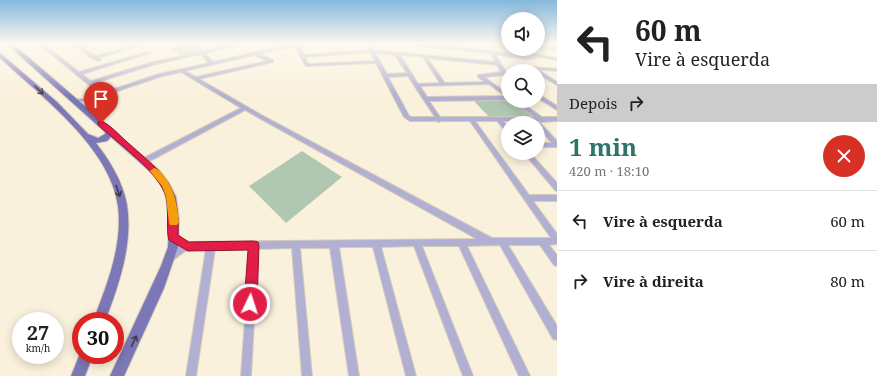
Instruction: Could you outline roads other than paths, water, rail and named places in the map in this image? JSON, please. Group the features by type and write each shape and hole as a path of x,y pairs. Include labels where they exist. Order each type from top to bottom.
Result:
{"main road":[{"path":"7,62 50,79"},
{"path":"23,62 27,69 26,72 35,70 50,79 144,161 156,172 166,185 171,197 174,220 170,258 158,288 117,376"},
{"path":"27,69 102,156 112,173 122,203 123,240 113,285 102,312"},
{"path":"78,127 92,139 97,141 104,140 109,136 109,130"},
{"path":"102,156 103,146 108,142 114,141 124,144"},
{"path":"78,376 83,364"}],"street":[{"path":"64,62 104,94"},
{"path":"102,62 107,65"},
{"path":"78,74 119,62"},
{"path":"90,83 161,62"},
{"path":"79,104 89,99 161,75 218,62"},
{"path":"195,79 269,62"},
{"path":"305,62 307,65 378,62 407,117 410,119 499,120"},
{"path":"402,62 439,120"},
{"path":"428,62 443,84"},
{"path":"476,62 499,64 501,66"},
{"path":"528,63 557,70"},
{"path":"528,63 557,85"},
{"path":"181,70 245,108 490,242"},
{"path":"385,76 410,74"},
{"path":"501,74 480,76 501,92"},
{"path":"417,85 490,83"},
{"path":"426,99 501,97"},
{"path":"545,100 557,108"},
{"path":"144,161 245,108"},
{"path":"523,108 532,116"},
{"path":"545,121 557,119"},
{"path":"472,120 557,240"},
{"path":"545,130 557,145"},
{"path":"545,145 557,145"},
{"path":"534,160 557,188"},
{"path":"527,198 557,198"},
{"path":"173,237 188,246"},
{"path":"170,258 179,250 188,246 557,240"},
{"path":"542,241 557,262"},
{"path":"461,242 525,376"},
{"path":"502,242 557,335"},
{"path":"417,243 468,376"},
{"path":"334,244 354,376"},
{"path":"376,244 411,376"},
{"path":"296,245 307,376"},
{"path":"191,376 211,246"},
{"path":"246,376 254,246"}]}
